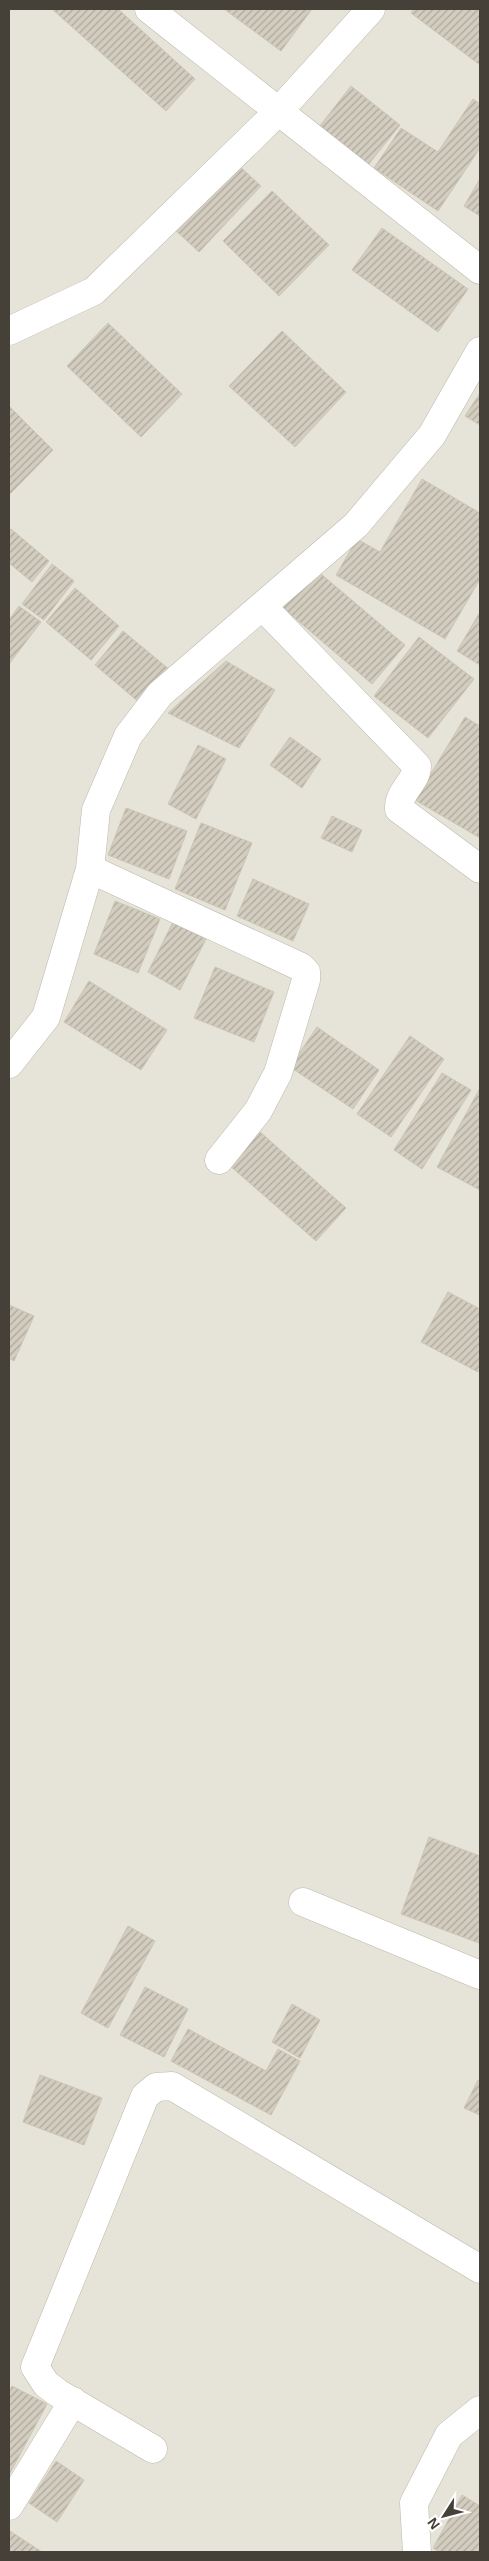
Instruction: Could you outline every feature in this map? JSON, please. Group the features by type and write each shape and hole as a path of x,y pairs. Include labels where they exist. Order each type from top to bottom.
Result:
{"street":[{"path":"149,9 480,270"},
{"path":"9,331 94,291 278,112 371,9"},
{"path":"9,1064 46,1017 90,869 96,810 128,736 160,694 356,525 432,435 480,351"},
{"path":"263,607 417,766 417,772 398,802 399,809 480,869"},
{"path":"90,869 301,967 306,972 306,980 278,1073 258,1111 219,1160"},
{"path":"302,1902 480,1975"},
{"path":"153,2449 46,2384 35,2367 145,2096 156,2087 172,2086 480,2269"},
{"path":"9,2506 73,2401"},
{"path":"417,2552 414,2503 449,2435 480,2410"}],"shaded area":[{"path":"9,9 480,9 480,2552 9,2552"}],"building":[{"path":"52,9 118,9 195,79 166,111"},
{"path":"224,9 312,9 281,51"},
{"path":"414,9 480,9 480,65 411,13"},
{"path":"351,86 400,125 368,165 319,127"},
{"path":"473,99 480,104 480,148 438,211 374,168 401,128 438,152"},
{"path":"235,162 261,186 199,252 173,228"},
{"path":"480,179 480,216 464,206"},
{"path":"272,191 329,245 279,296 223,241"},
{"path":"382,228 468,289 438,332 352,270"},
{"path":"108,323 182,394 141,437 67,366"},
{"path":"282,331 346,392 295,447 229,386"},
{"path":"480,393 480,425 465,416"},
{"path":"9,406 53,450 9,495"},
{"path":"422,479 480,513 480,579 445,639 336,575 357,539 380,552"},
{"path":"11,529 49,561 32,582 9,563 9,532"},
{"path":"52,564 74,581 44,620 22,604"},
{"path":"315,569 405,645 372,684 283,608"},
{"path":"75,588 119,626 91,660 46,622"},
{"path":"19,606 41,622 9,664 9,620"},
{"path":"480,612 480,665 457,651"},
{"path":"123,631 170,670 141,704 95,665"},
{"path":"419,637 474,679 428,738 374,696"},
{"path":"226,661 275,690 239,748 168,713"},
{"path":"465,717 480,726 480,838 415,800"},
{"path":"290,737 321,759 302,788 270,765"},
{"path":"198,745 226,759 196,819 168,804"},
{"path":"126,808 187,831 169,879 108,855"},
{"path":"332,816 362,830 352,852 321,838"},
{"path":"201,823 252,843 225,910 175,889"},
{"path":"253,879 309,904 293,941 237,916"},
{"path":"115,901 160,919 138,973 94,954"},
{"path":"173,922 206,939 180,990 148,972"},
{"path":"215,967 274,992 254,1042 194,1018"},
{"path":"89,981 167,1030 141,1070 64,1022"},
{"path":"317,1027 379,1070 353,1109 290,1067"},
{"path":"410,1036 444,1059 391,1137 357,1114"},
{"path":"442,1073 471,1090 422,1169 394,1150"},
{"path":"480,1088 480,1155 478,1160 480,1161 480,1190 437,1167"},
{"path":"259,1131 346,1208 316,1241 229,1165"},
{"path":"448,1292 480,1309 480,1368 478,1372 421,1342"},
{"path":"9,1305 34,1316 14,1361 9,1358"},
{"path":"429,1837 480,1856 479,1943 401,1914"},
{"path":"128,1926 155,1941 108,2028 81,2013"},
{"path":"145,1987 188,2009 164,2057 120,2035"},
{"path":"292,2004 320,2020 300,2058 272,2042"},
{"path":"188,2029 266,2071 278,2049 300,2061 271,2115 171,2061"},
{"path":"40,2075 102,2098 84,2145 23,2122"},
{"path":"478,2080 480,2082 480,2115 464,2108"},
{"path":"12,2386 47,2404 9,2475 9,2392"},
{"path":"56,2461 84,2480 57,2522 29,2503"},
{"path":"462,2495 480,2506 480,2552 440,2552 433,2548"},
{"path":"10,2531 42,2552 9,2552"}]}
